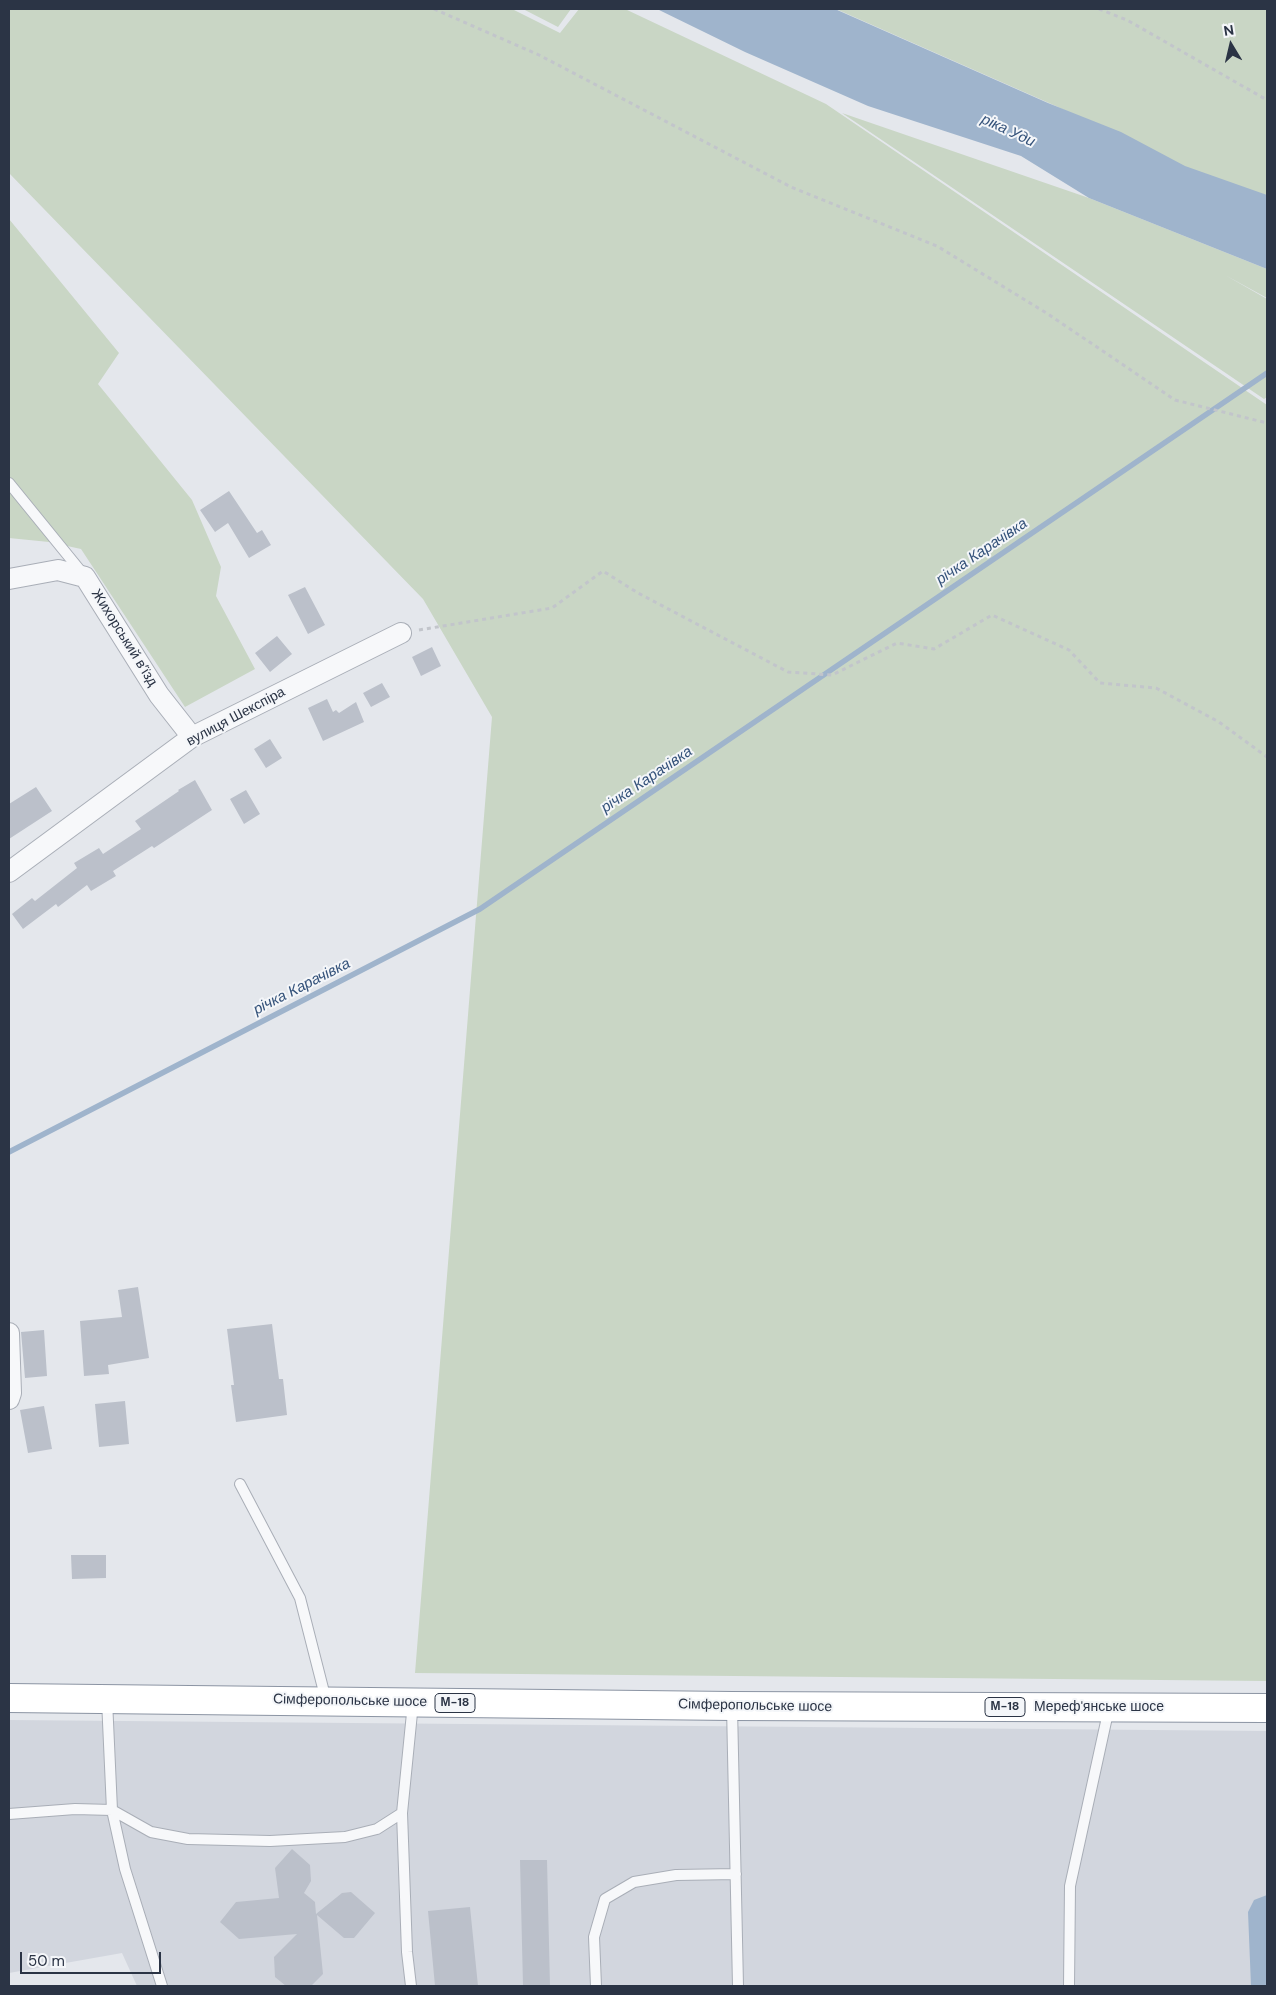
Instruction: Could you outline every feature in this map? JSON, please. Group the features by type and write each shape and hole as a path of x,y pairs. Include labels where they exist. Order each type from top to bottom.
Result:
{"highway":[{"name":"Сімферопольське шосе","path":"9,1698 901,1707"},
{"name":"Мереф'янське шосе","path":"901,1707 1267,1708"}],"street":[{"name":"Жихорський в’їзд","path":"9,579 58,570 85,577 159,695 192,738"},
{"name":"вулиця Шекспіра","path":"9,872 192,738 401,633"},
{"path":"9,1333 11,1393 9,1399"}],"lane":[{"path":"9,482 85,577"},
{"path":"240,1484 300,1598 326,1701"},
{"path":"107,1699 112,1810 124,1869 162,1986"},
{"path":"412,1986 408,1952 402,1813 413,1702"},
{"path":"732,1706 738,1986"},
{"path":"1069,1986 1070,1886 1109,1707"},
{"path":"9,1814 112,1810 151,1832 188,1839 270,1840 345,1837 377,1829 402,1813"},
{"path":"596,1986 594,1937 605,1899 634,1882 676,1875 736,1874"}],"path":[{"path":"434,9 539,55 791,187 937,246 1048,314 1175,400 1267,423"},
{"path":"1099,9 1127,20 1267,100"},
{"path":"401,633 552,608 603,571 638,593 788,672 832,675 897,643 934,648 992,615 1070,650 1100,683 1156,688 1219,722 1267,757"}],"shaded area":[{"path":"9,1720 1267,1731 1267,1986 137,1986 122,1953 9,1973"}],"green space":[{"path":"9,9 512,9 560,33 579,9 625,9 826,104 1267,405 1267,1681 415,1673 492,717 423,599 9,173"},
{"path":"523,9 571,9 558,27"},
{"path":"836,9 1267,9 1267,197 1195,177 1058,107"},
{"path":"842,113 1089,198 1267,269 1267,298 1225,275 1267,299 1267,397 1264,399"},
{"path":"9,219 119,353 98,384 192,500 221,567 216,596 255,669 185,707 81,549 49,542 9,538"}],"water":[{"name":"ріка Уди","path":"657,9 835,9 1048,103 1121,132 1185,166 1267,195 1267,269 1089,198 1021,156 868,106 745,52"},
{"path":"1267,1895 1267,1986 1251,1986 1248,1912 1254,1900"}],"building":[{"path":"229,491 257,533 262,530 271,545 249,558 228,523 215,532 200,510"},
{"path":"305,587 325,625 308,634 288,595"},
{"path":"277,636 292,654 270,672 255,653"},
{"path":"432,647 441,666 421,676 412,657"},
{"path":"382,683 390,697 371,707 363,693"},
{"path":"327,699 333,712 336,710 339,713 356,702 364,722 323,741 308,708"},
{"path":"270,739 282,758 266,768 254,749"},
{"path":"195,780 212,810 154,848 152,846 113,871 116,876 91,891 87,885 58,907 56,904 23,929 12,914 32,898 35,901 77,868 74,863 99,848 103,854 141,829 135,821"},
{"path":"36,787 52,811 9,839 9,804"},
{"path":"246,790 260,814 244,824 230,799"},
{"path":"138,1287 149,1358 108,1365 109,1374 84,1376 80,1321 122,1317 118,1290"},
{"path":"272,1324 279,1379 283,1379 287,1415 236,1422 231,1385 234,1385 227,1329"},
{"path":"44,1330 47,1376 25,1378 21,1332"},
{"path":"125,1401 129,1444 99,1447 95,1404"},
{"path":"44,1406 52,1449 28,1453 20,1410"},
{"path":"71,1555 106,1555 106,1578 72,1579"},
{"path":"292,1849 310,1865 311,1881 304,1893 315,1902 316,1914 342,1893 351,1892 375,1913 354,1938 344,1938 317,1915 323,1974 311,1986 286,1986 275,1977 274,1957 297,1934 239,1939 220,1922 236,1902 279,1898 275,1868"},
{"path":"520,1860 547,1860 550,1986 523,1986"},
{"path":"470,1907 478,1986 435,1986 428,1911"}],"waterway":[{"name":"річка Карачівка","path":"9,1152 480,909 1267,373"}]}
